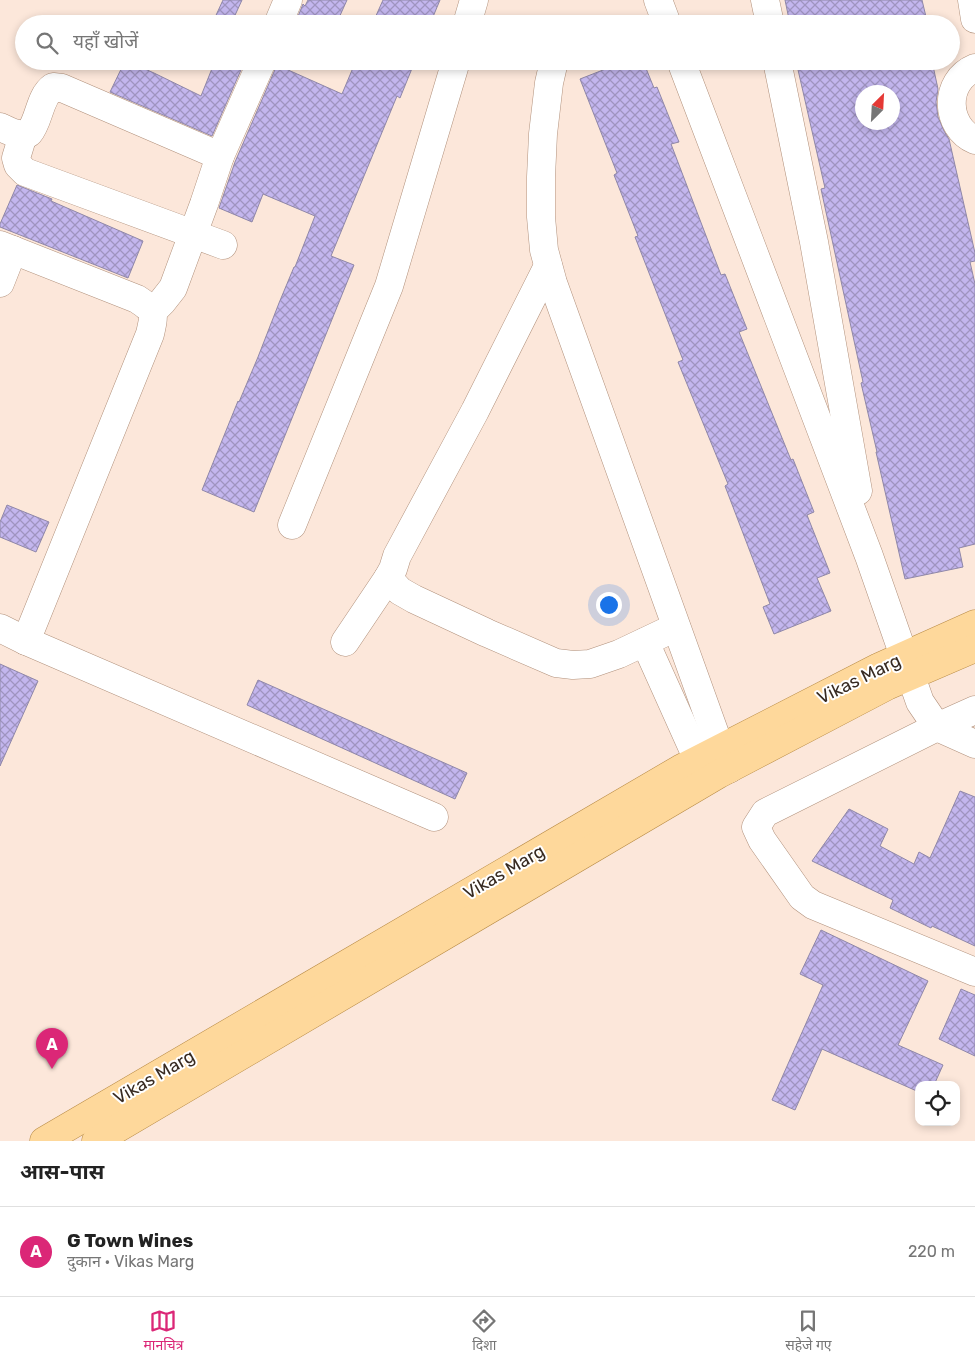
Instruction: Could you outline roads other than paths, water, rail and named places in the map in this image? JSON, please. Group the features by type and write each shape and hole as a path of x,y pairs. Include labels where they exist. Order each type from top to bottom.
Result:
{"main road":[{"name":"Vikas Marg","path":"44,1141 715,759 887,686 908,667 975,624"},
{"name":"Vikas Marg","path":"908,667 975,648"},
{"name":"Vikas Marg","path":"96,1141 715,759"}],"street":[{"path":"282,15 288,0"},
{"path":"470,15 474,0"},
{"path":"658,0 664,15"},
{"path":"765,0 768,15"},
{"path":"972,0 975,19"},
{"path":"975,68 961,78 954,90 951,103 953,116 959,128 968,137 975,140"},
{"path":"152,312 173,288 220,156 258,70"},
{"path":"292,525 389,286 453,70"},
{"path":"552,70 544,125 541,177 541,217 544,250 598,409 676,627 715,759"},
{"path":"684,70 870,556 920,702 937,727 975,744"},
{"path":"779,70 814,242 870,556"},
{"path":"220,156 62,88 53,87 47,91 29,133 11,131 18,165 26,172 223,245"},
{"path":"0,283 7,248 136,299 150,308 153,320 150,334 26,641"},
{"path":"344,642 393,569 397,556 475,411 548,266"},
{"path":"388,578 400,591 414,599 556,663 590,664 645,642 676,627"},
{"path":"0,628 26,641 434,817"},
{"path":"645,642 715,759"},
{"path":"975,710 765,813 756,827 762,840 802,897 807,901 975,972"}],"place":[{"name":"G Town Wines","path":"52,1069"}]}
